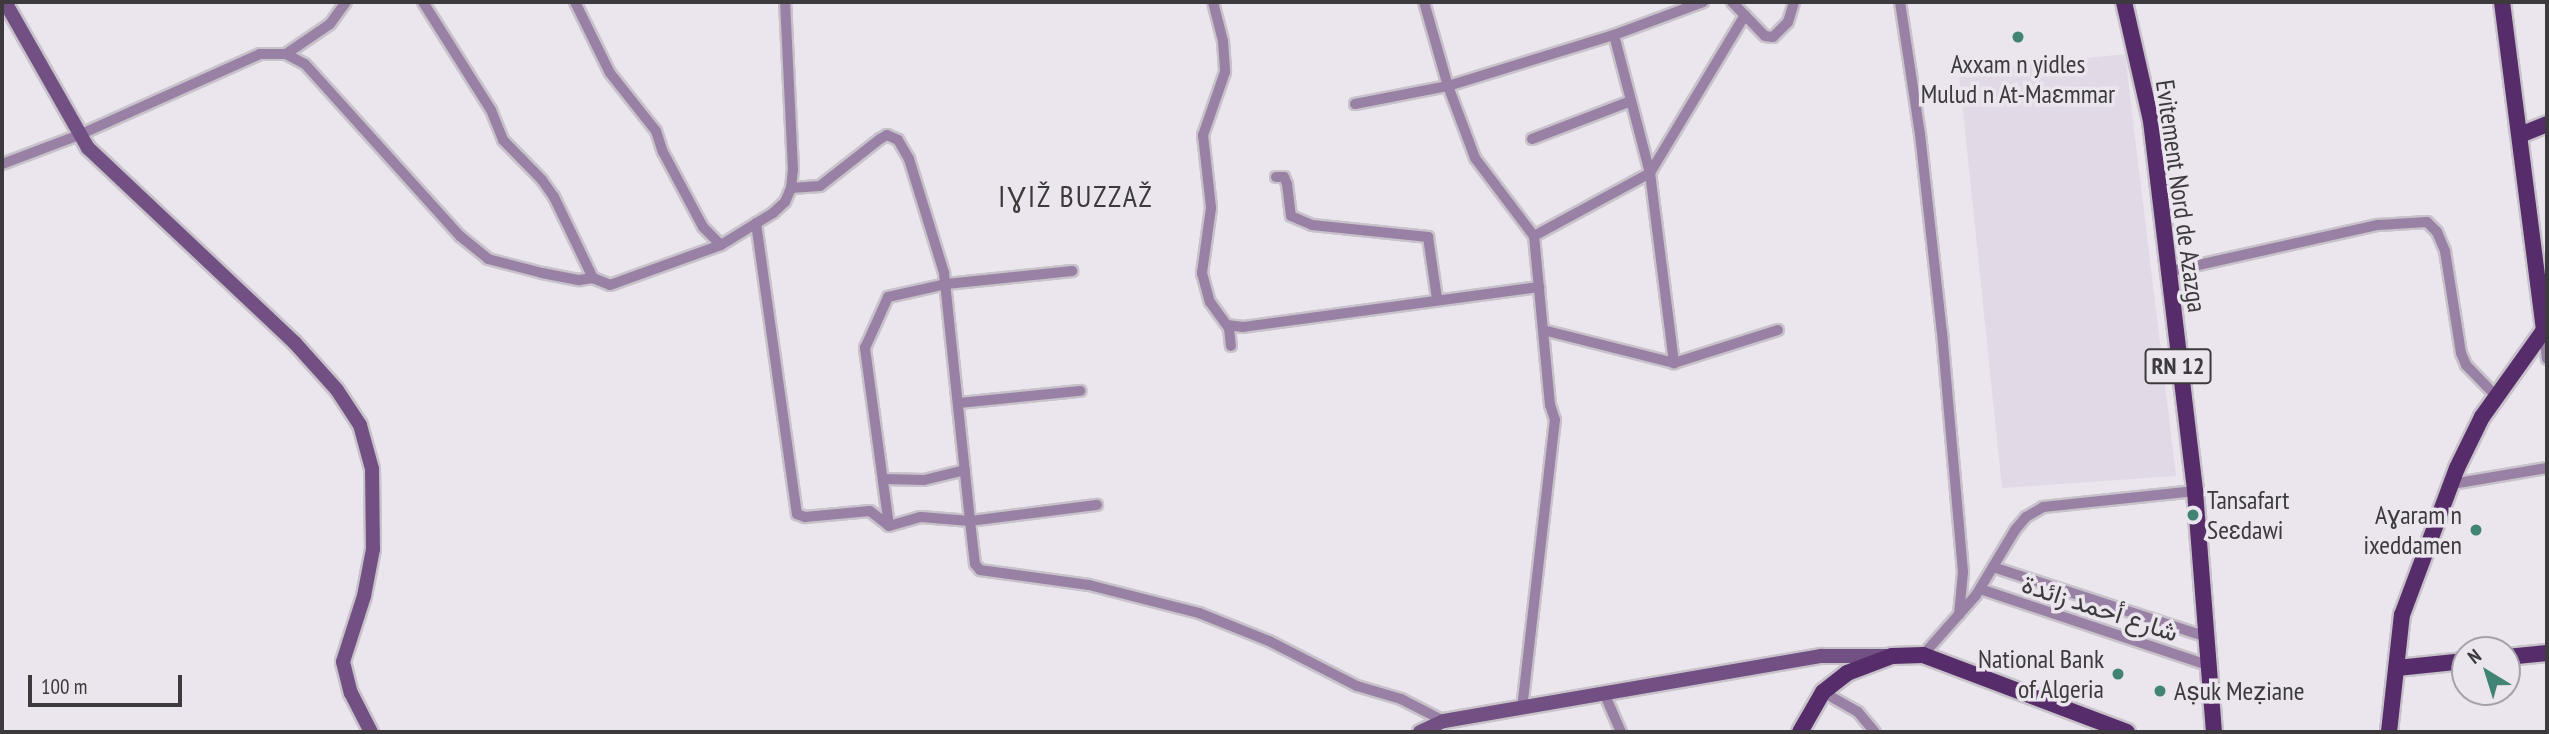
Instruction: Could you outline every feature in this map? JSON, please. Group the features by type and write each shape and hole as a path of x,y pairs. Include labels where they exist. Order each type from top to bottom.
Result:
{"main road":[{"name":"Evitement Nord de Azazga","path":"2124,2 2151,121 2166,272 2195,491 2214,732"},
{"path":"2389,732 2402,615 2452,484 2477,427 2544,330 2502,2"},
{"path":"2520,135 2547,124"},
{"path":"2521,656 2547,653"},
{"path":"1800,732 1823,692 1847,673 1892,656 1923,655 2127,732"},
{"path":"2397,668 2451,662"}],"street":[{"path":"5,2 79,135 100,161 293,342 337,390 360,425 372,469 373,549 364,596 343,662 351,692 371,732"},
{"path":"286,54 330,24 346,2"},
{"path":"423,2 491,110 503,140 542,180 554,197 593,278"},
{"path":"575,2 610,73 656,131 663,152 703,227 721,245"},
{"path":"2,164 79,135 260,54 286,54 305,64 460,236 488,260 566,278 593,278 610,285 721,245 785,202 791,188 793,170 785,2"},
{"path":"1213,2 1223,41 1225,72 1203,135 1211,208 1202,273 1210,302 1227,325 1231,346"},
{"path":"1424,2 1448,86 1475,158 1534,236 1550,405 1555,420 1522,709"},
{"path":"1355,104 1448,86 1614,35 1703,2"},
{"path":"1732,2 1765,36 1773,37 1788,23 1794,2"},
{"path":"1900,2 1920,134 1942,332 1963,572 1959,615"},
{"path":"1534,236 1650,173 1745,16"},
{"path":"1614,35 1650,173 1674,363"},
{"path":"1532,139 1631,101"},
{"path":"791,188 820,186 880,139 893,136 903,146 946,284 975,564 980,570 1089,585 1199,613 1269,641 1357,686 1401,699 1444,721"},
{"path":"1276,177 1284,177 1287,184 1291,216 1312,225 1428,237 1437,299"},
{"path":"2166,272 2378,225 2427,222 2437,232 2445,251 2461,353 2466,365 2496,396"},
{"path":"756,223 797,514 805,517 870,511 889,526"},
{"path":"889,526 865,348 888,297 946,284 1072,271"},
{"path":"1227,325 1243,327 1539,287"},
{"path":"1543,330 1674,363 1778,330"},
{"path":"2544,330 2547,359"},
{"path":"959,403 1080,391"},
{"path":"2452,484 2547,468"},
{"path":"884,479 924,480 965,470"},
{"path":"1923,655 1980,589 2015,530 2026,517 2043,507 2195,491"},
{"path":"889,526 921,517 970,521 1097,505"},
{"name":"شارع أحمد زائدة","path":"1993,567 2207,637"},
{"name":"شارع أحمد زائدة","path":"1980,589 2207,665"},
{"path":"1420,732 1444,721 1821,656 1892,656"},
{"path":"1823,692 1858,712 1875,732"},
{"path":"1604,693 1621,732"}],"shaded area":[{"path":"2125,54 2176,476 2002,488 1959,72"}],"place":[{"name":"Axxam n yidles Mulud n At-Maɛmmar","path":"2018,37"},
{"name":"Tansafart Seɛdawi","path":"2193,515"},
{"name":"Aɣaram n ixeddamen","path":"2476,530"},
{"name":"National Bank of Algeria","path":"2118,674"},
{"name":"Aṣuk Meẓiane","path":"2160,691"}],"district":[{"name":"IƔIŽ BUZZAŽ","path":"1076,196"}]}
